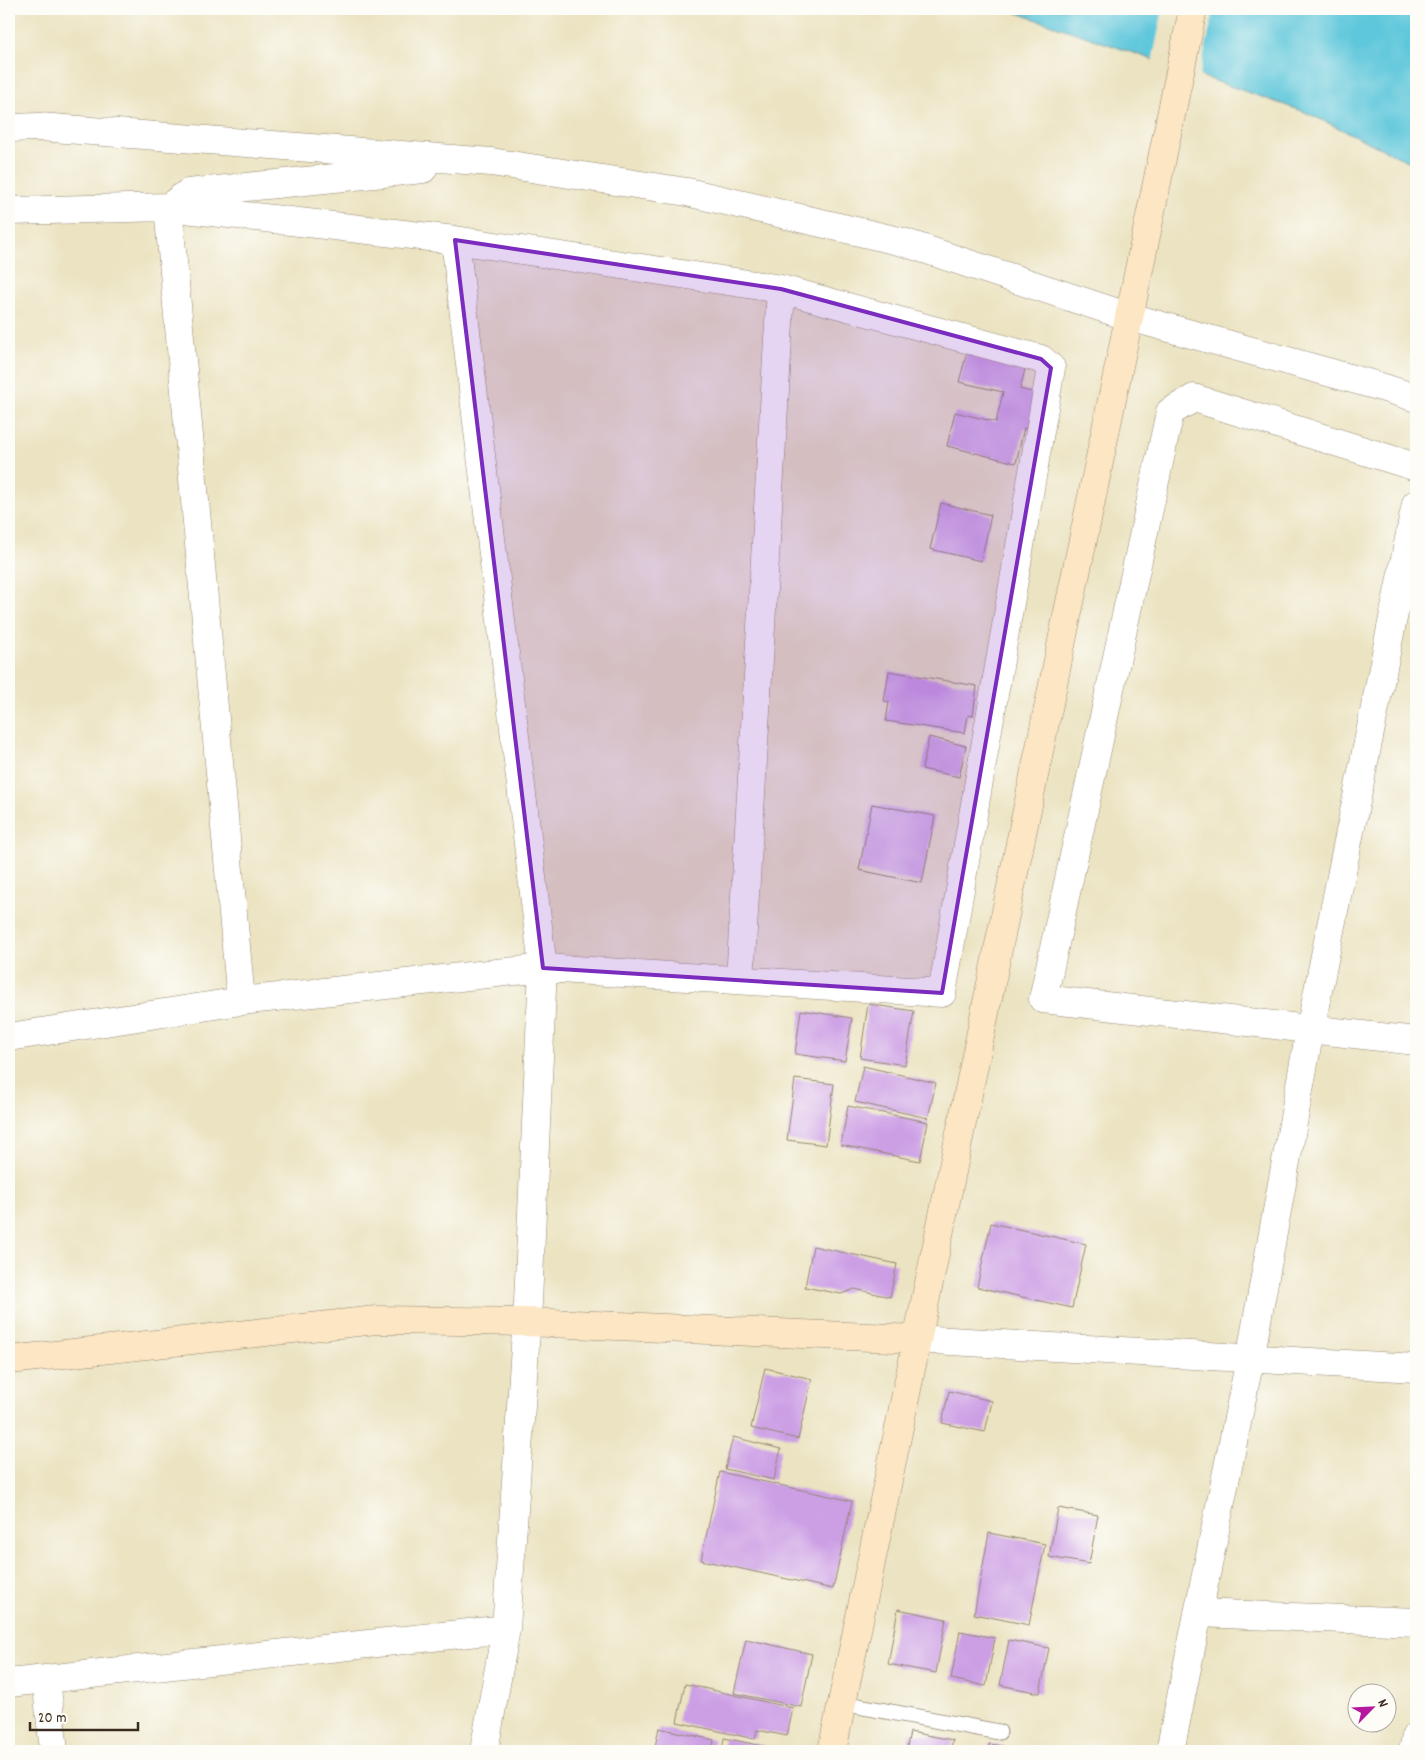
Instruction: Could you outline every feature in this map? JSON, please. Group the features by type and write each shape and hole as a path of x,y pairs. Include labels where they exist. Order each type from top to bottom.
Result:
{"street":[{"path":"832,1751 1193,9"},
{"path":"9,128 59,128 491,162 687,192 903,242 1133,304 1416,398"},
{"path":"168,208 188,193 491,162"},
{"path":"168,208 241,1001"},
{"path":"9,211 168,208 455,240 781,289 1041,358 1051,368 942,993 543,968 241,1001 9,1037"},
{"path":"455,240 543,968 526,1322 506,1629 484,1751"},
{"path":"740,980 781,289"},
{"path":"1416,467 1194,398 1170,412 1043,999 1416,1041"},
{"path":"1170,1751 1250,1359 1310,1030 1416,504"},
{"path":"9,1360 376,1320 526,1322 916,1339 1416,1368"},
{"path":"1198,1613 1416,1622"},
{"path":"9,1683 506,1629"},
{"path":"46,1679 54,1751"},
{"path":"1413,1751 1416,1736"}],"lane":[{"path":"842,1703 999,1732"}],"highlighted area":[{"path":"455,240 781,289 1041,359 1051,368 942,993 543,968"}],"water":[{"path":"1006,9 1416,9 1416,165 1305,112"}],"pier":[{"path":"1163,9 1214,9 1199,78 1152,62"}],"building":[{"path":"967,352 1026,366 1020,389 1040,394 1032,430 1024,428 1016,463 947,446 955,412 996,422 1003,392 959,382"},
{"path":"941,503 991,515 981,561 930,549"},
{"path":"889,671 977,686 973,716 968,715 965,733 886,721 889,702 884,701"},
{"path":"929,737 966,746 959,777 922,769"},
{"path":"872,804 935,816 922,883 859,870"},
{"path":"868,1004 914,1011 905,1065 860,1058"},
{"path":"801,1010 852,1018 845,1061 795,1054"},
{"path":"863,1066 936,1083 928,1118 855,1102"},
{"path":"795,1079 834,1084 826,1145 787,1140"},
{"path":"848,1106 928,1122 920,1161 841,1145"},
{"path":"991,1223 1086,1244 1072,1308 977,1287"},
{"path":"813,1246 897,1264 890,1297 855,1289 841,1294 805,1287"},
{"path":"765,1368 812,1379 798,1439 751,1428"},
{"path":"949,1391 992,1401 985,1432 942,1423"},
{"path":"733,1437 781,1449 774,1480 725,1469"},
{"path":"720,1472 852,1501 833,1589 701,1560"},
{"path":"1058,1508 1098,1515 1089,1564 1049,1557"},
{"path":"989,1533 1045,1544 1029,1625 974,1614"},
{"path":"898,1609 946,1619 936,1673 888,1664"},
{"path":"960,1631 995,1638 986,1686 951,1679"},
{"path":"746,1639 812,1654 801,1707 734,1693"},
{"path":"1009,1640 1049,1648 1040,1693 1000,1685"},
{"path":"685,1684 793,1708 787,1736 757,1730 755,1739 677,1722"},
{"path":"659,1728 714,1740 712,1751 654,1751"},
{"path":"910,1732 953,1740 950,1751 906,1751"},
{"path":"724,1738 783,1750 783,1751 722,1751"},
{"path":"989,1744 1025,1750 988,1751"}]}
